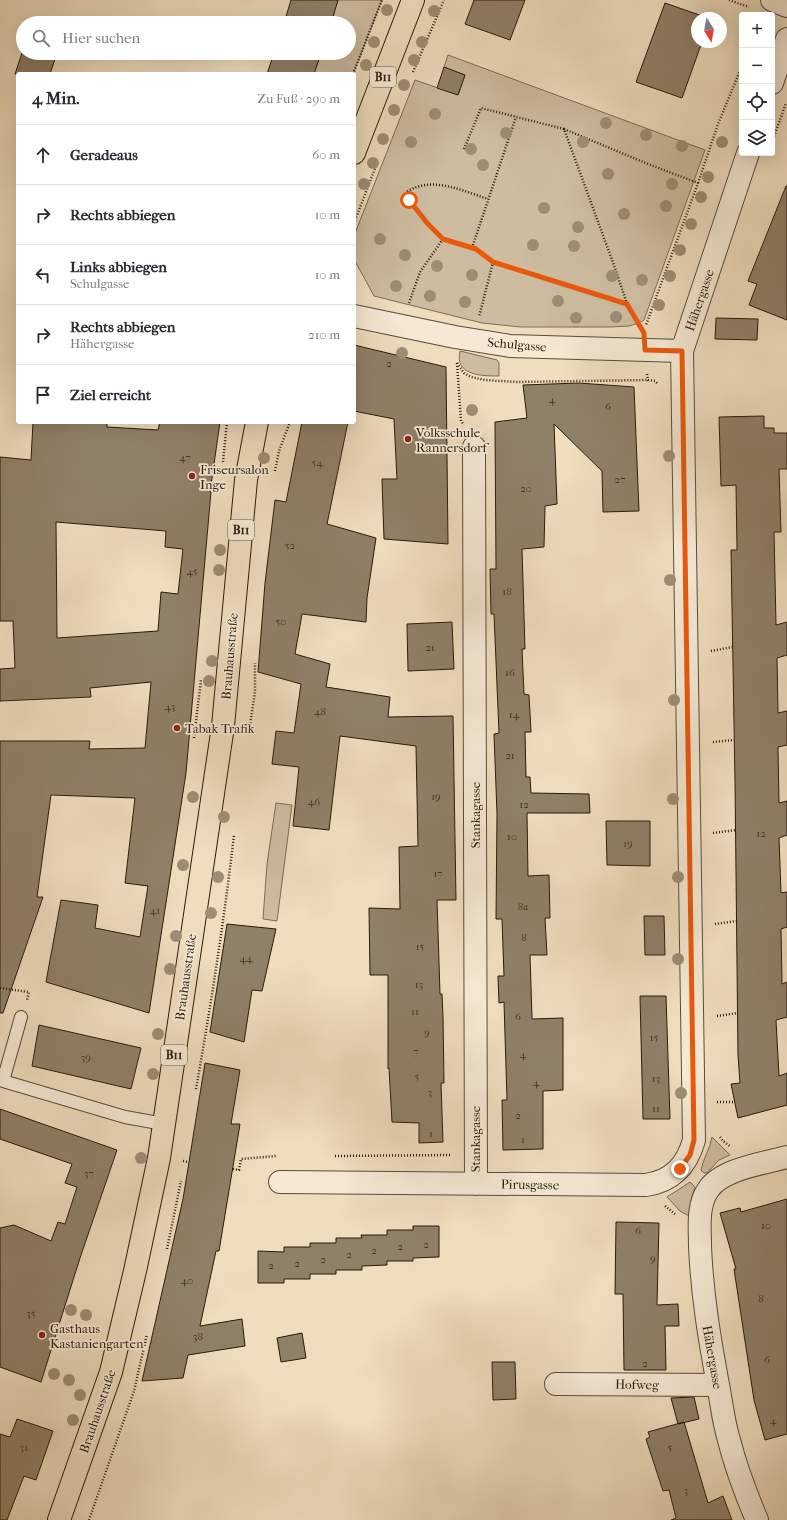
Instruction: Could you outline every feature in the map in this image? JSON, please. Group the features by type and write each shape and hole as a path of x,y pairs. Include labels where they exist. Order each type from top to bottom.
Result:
{"main road":[{"name":"B11","path":"356,149 413,0"},
{"name":"Brauhausstraße","path":"59,1520 111,1372 159,1158 223,726 246,480 257,424"}],"street":[{"path":"772,0 787,6"},
{"path":"775,74 787,39"},
{"name":"Hähergasse","path":"680,1169 690,1155 694,1140 682,351 747,156"},
{"name":"Schulgasse","path":"356,316 510,346 645,341 682,351"},
{"name":"Stankagasse","path":"474,447 476,1184"},
{"name":"Hähergasse","path":"757,1520 742,1484 728,1440 707,1327 701,1273 701,1208 707,1190 716,1180 733,1172 787,1157"},
{"name":"Pirusgasse","path":"280,1182 646,1185 655,1184 664,1180 680,1169"},
{"name":"Hofweg","path":"556,1384 718,1385"}],"lane":[{"path":"22,1017 3,1081 125,1117 164,1124"}],"path":[{"path":"354,72 382,0"},
{"path":"661,387 655,381 648,380 645,341 648,319 718,124 739,73"},
{"path":"775,134 787,100"},
{"path":"464,149 481,108 564,130 698,183"},
{"path":"472,248 516,117"},
{"path":"564,130 627,304 645,341"},
{"path":"488,199 444,185 431,185 413,188 408,191 409,200 428,224 443,239 476,249 493,262 627,304"},
{"path":"407,310 420,272 443,239"},
{"path":"478,322 493,262"},
{"path":"457,362 461,421 474,447"},
{"path":"222,468 227,424"},
{"path":"705,652 733,647"},
{"path":"194,743 201,674"},
{"path":"706,742 734,740"},
{"path":"708,834 736,830"},
{"path":"710,924 737,921"},
{"path":"712,1017 738,1012"},
{"path":"714,1102 734,1102"},
{"path":"719,1136 723,1141 735,1148"},
{"path":"332,1156 476,1155"},
{"path":"233,1169 239,1170 241,1159 284,1156"},
{"path":"184,1161 189,1162"},
{"path":"661,1202 680,1218"}],"shaded area":[{"path":"338,0 382,0 354,72 315,72 319,60 356,60 356,16 333,16"},
{"path":"448,55 705,150 644,320 629,326 521,327 482,323 374,296 356,263 356,231 415,80 458,95 465,75 444,67"},
{"path":"460,351 497,360 499,363 499,376 478,375 465,370 459,359"},
{"path":"276,803 292,805 277,921 263,919 267,864"},
{"path":"712,1137 730,1155 719,1160 707,1173 704,1173 701,1170"},
{"path":"690,1182 695,1187 691,1200 689,1216 680,1211 667,1197"}],"building":[{"path":"291,0 338,0 333,16 286,16"},
{"path":"474,0 525,0 510,40 465,24"},
{"path":"665,3 691,12 691,48 700,48 682,98 636,82"},
{"path":"20,60 55,60 51,72 16,72 15,74"},
{"path":"272,60 319,60 315,72 268,72"},
{"path":"444,67 465,75 458,95 437,88"},
{"path":"786,186 787,320 749,305 757,284 748,281"},
{"path":"716,318 758,319 757,340 715,339"},
{"name":"Volksschule Rannersdorf","path":"356,345 446,367 448,544 384,539 382,479 397,479 394,419 356,411"},
{"path":"579,383 634,387 639,511 603,512 602,471 554,424 557,504 545,506 544,547 522,549 525,649 522,649 524,694 529,695 531,732 525,732 526,777 530,777 531,793 589,794 590,813 527,813 528,876 549,875 550,918 545,918 547,955 530,955 532,1019 563,1018 563,1090 543,1091 543,1149 503,1150 502,1100 507,1100 504,1002 499,1003 498,976 504,976 502,919 496,919 497,814 494,734 499,733 494,614 491,614 490,569 496,569 495,422 527,418 523,385"},
{"path":"764,416 764,428 774,428 774,433 787,433 787,469 779,469 781,532 774,532 776,625 787,622 787,655 777,658 778,713 787,711 787,745 778,747 779,803 787,801 787,835 779,838 781,893 787,892 787,927 781,929 782,984 787,982 787,1017 776,1020 779,1076 787,1073 787,1105 738,1118 731,1084 740,1083 738,1055 731,550 737,550 736,485 721,486 719,417"},
{"path":"33,424 107,424 107,427 158,430 160,424 220,424 210,492 186,773 149,1013 46,982 61,900 98,905 95,928 140,937 148,886 125,883 135,798 51,795 37,897 43,897 3,1013 0,1013 0,741 90,741 89,749 145,748 151,682 90,688 91,697 0,701 0,669 15,668 13,621 0,621 0,457 31,460","holes":["56,522 166,531 165,547 183,549 178,594 161,592 158,631 57,638"]},
{"path":"302,424 348,424 327,524 376,538 367,598 366,622 302,614 295,654 330,664 326,687 390,697 388,717 453,716 456,900 437,900 440,994 442,994 443,1017 444,1083 441,1083 443,1142 419,1143 419,1123 392,1122 389,1068 388,1069 388,975 370,975 369,908 400,909 399,847 418,846 416,746 340,736 329,830 293,826 299,767 272,764 276,731 294,733 301,684 258,672 265,583 275,500 286,502"},
{"path":"452,622 454,669 408,671 407,624"},
{"path":"606,821 650,821 650,866 607,865"},
{"path":"644,916 664,916 665,955 645,955"},
{"path":"227,924 276,929 262,991 252,990 244,1042 210,1032"},
{"path":"640,996 666,996 670,1119 643,1119"},
{"path":"39,1025 141,1048 131,1089 32,1066"},
{"path":"205,1063 240,1070 231,1124 240,1124 219,1251 216,1251 200,1326 242,1319 245,1346 188,1355 183,1378 142,1381 183,1199"},
{"path":"0,1109 117,1150 80,1258 41,1382 0,1367 0,1228 14,1225 51,1241 58,1222 65,1224 77,1187 65,1183 72,1164 0,1139"},
{"path":"787,1199 787,1434 765,1440 754,1400 734,1269 736,1269 720,1213 740,1208 741,1212"},
{"path":"616,1222 659,1223 657,1305 678,1304 679,1326 665,1326 666,1370 624,1370 623,1294 615,1294"},
{"path":"413,1226 439,1226 439,1257 413,1258 413,1261 387,1261 387,1265 362,1266 362,1270 336,1270 336,1274 310,1274 310,1279 284,1279 284,1283 258,1283 258,1251 284,1252 284,1247 310,1247 310,1243 336,1243 336,1238 362,1238 361,1235 387,1235 387,1230 413,1230"},
{"path":"302,1333 306,1358 281,1362 277,1338"},
{"path":"492,1362 515,1362 516,1399 493,1400"},
{"path":"694,1397 699,1419 678,1424 671,1398"},
{"path":"17,1419 53,1431 36,1480 24,1476 7,1520 0,1520 0,1434 10,1437"},
{"path":"684,1422 708,1503 723,1496 732,1520 671,1520 676,1518 669,1490 663,1491 646,1439 650,1437 648,1432"}],"place":[{"name":"Volksschule Rannersdorf","path":"408,439"},
{"name":"Friseursalon Inge","path":"192,476"},
{"name":"Tabak Trafik","path":"177,728"},
{"name":"Gasthaus Kastaniengarten","path":"42,1335"}],"route":[{"path":"409,200 428,224 443,239 476,249 493,262 559,284 627,304 644,333 645,350 682,351 694,1140 690,1155 680,1169"}]}
